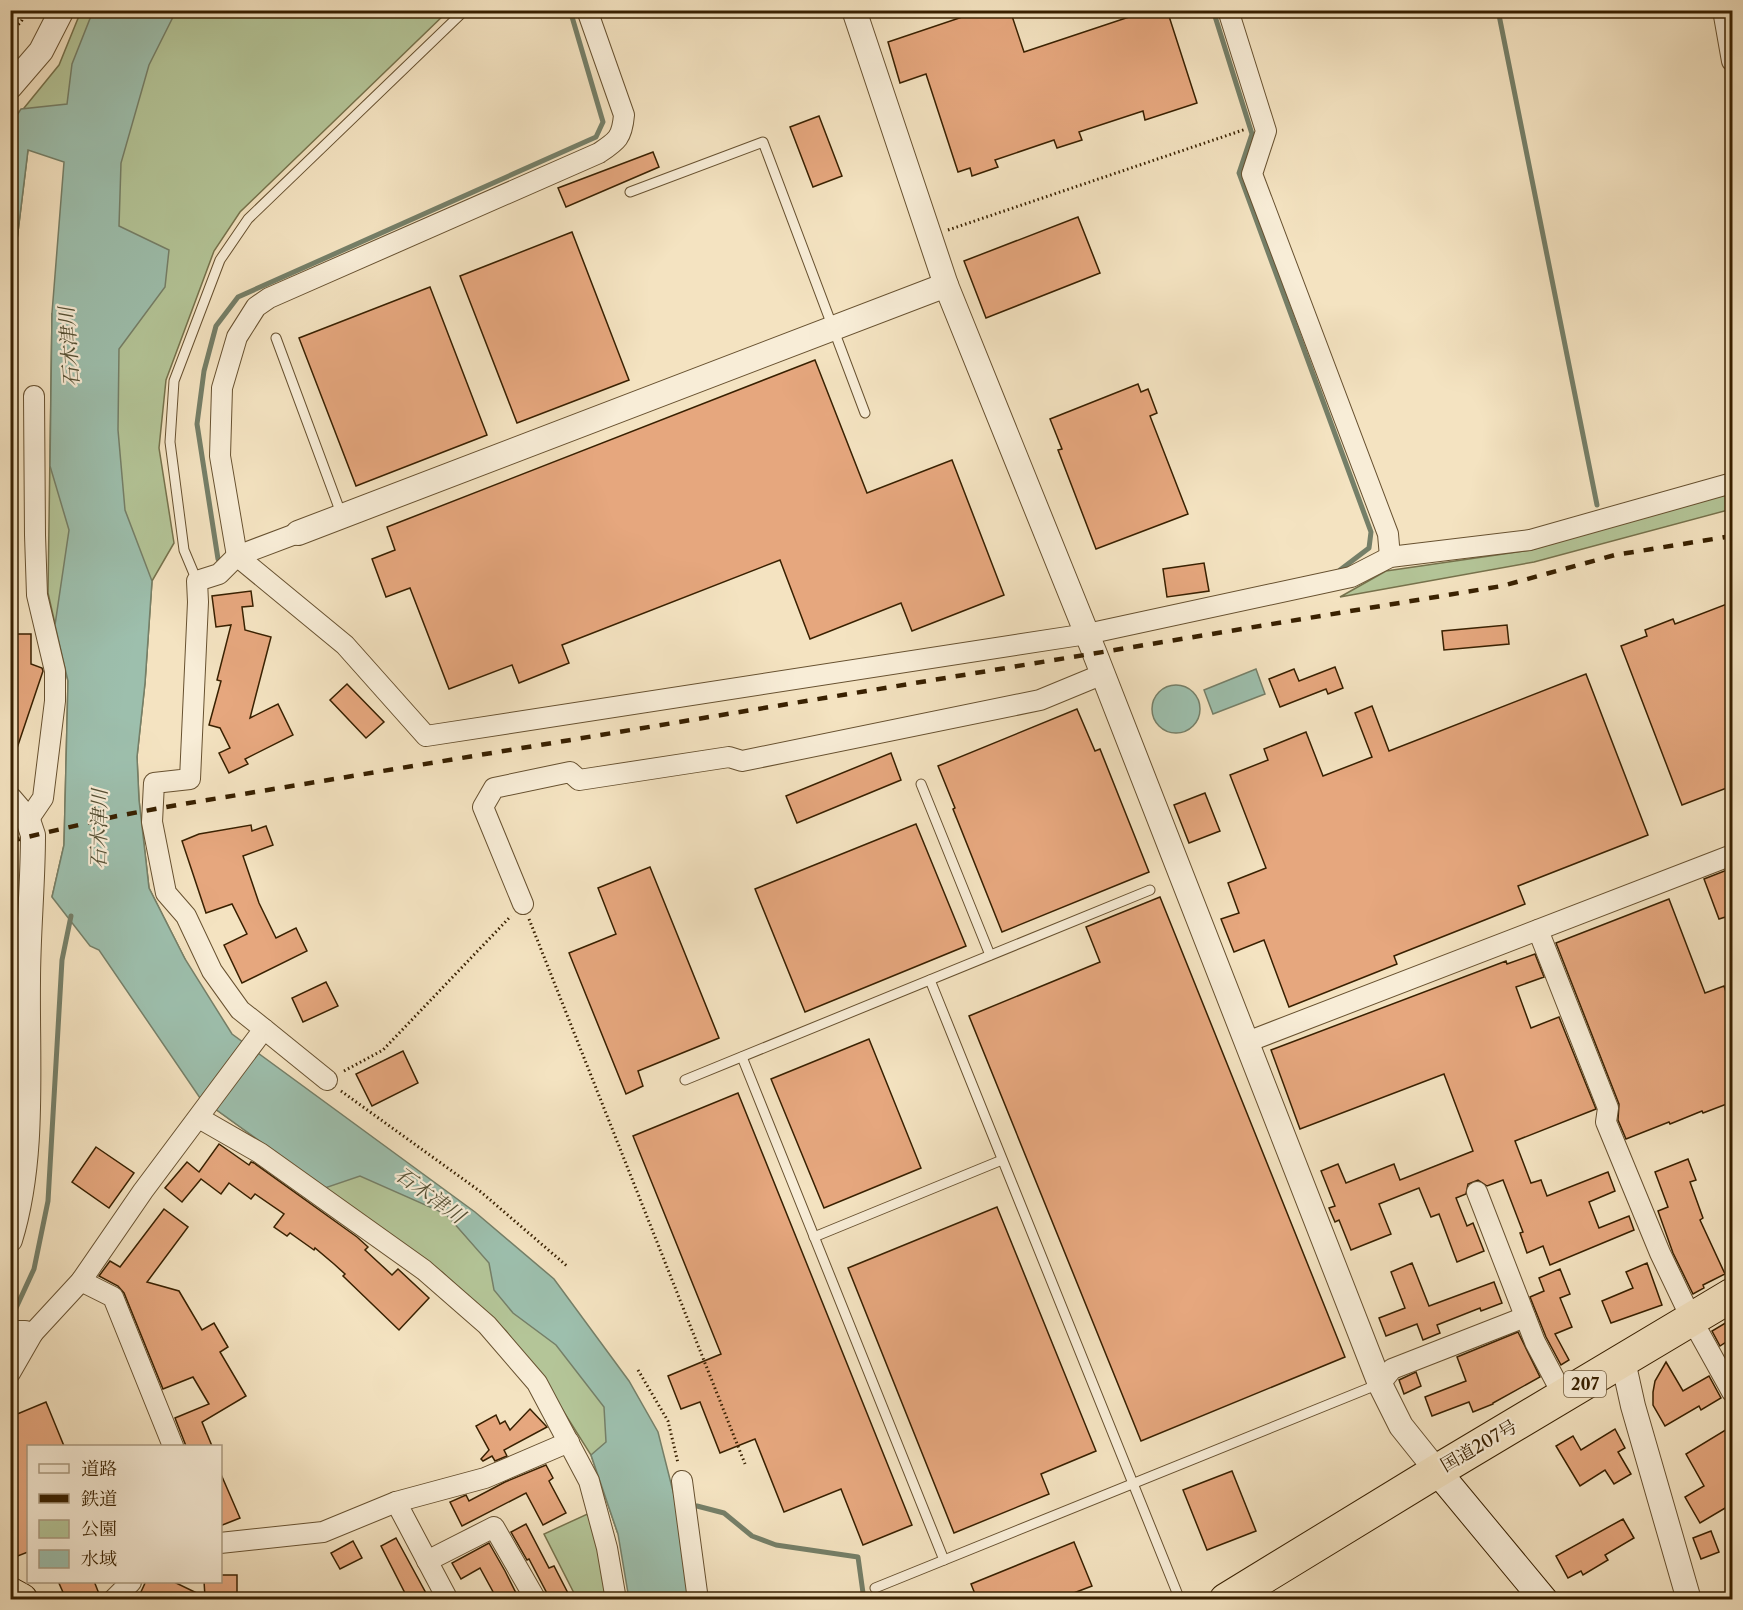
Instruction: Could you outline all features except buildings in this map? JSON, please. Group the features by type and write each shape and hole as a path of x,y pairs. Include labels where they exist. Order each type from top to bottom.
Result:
{"highway":[{"name":"国道207号","path":"1226,1599 1732,1295"},
{"path":"10,1594 21,1599"}],"main road":[{"path":"1437,1471 1544,1599"}],"street":[{"path":"10,87 41,51 62,10"},
{"path":"587,10 624,115 622,132 616,141 588,158 269,298 256,307 237,337 222,388 219,456 237,556 345,645 426,736 1088,634 1351,577 1390,557 1530,540 1732,483"},
{"path":"854,10 946,285 1088,634 1380,1383 1401,1426 1437,1471"},
{"path":"1723,10 1732,61"},
{"path":"1233,12 1266,132 1252,174 1388,534 1390,557"},
{"path":"327,1080 259,1036 212,971 186,916 166,893 152,822 154,783 190,779 197,581 219,574 237,556 946,285"},
{"path":"28,820 43,798 55,701 54,671 37,595 34,396"},
{"path":"523,904 483,807 494,788 570,772 579,780 729,757 742,761 1040,700 1103,674"},
{"path":"10,799 28,820 33,835 28,980 17,1158 18,1217 10,1240"},
{"path":"1247,1042 1732,855"},
{"path":"1538,930 1608,1108 1606,1122 1660,1253 1692,1320 1732,1392"},
{"path":"10,1372 23,1332 81,1281 143,1191 259,1036"},
{"path":"202,1114 414,1263 487,1325 537,1383 589,1481 607,1548 616,1599"},
{"path":"1477,1192 1535,1342 1564,1397"},
{"path":"81,1281 113,1297 173,1445"},
{"path":"1380,1383 1392,1369 1525,1317"},
{"path":"1623,1361 1633,1406 1689,1599"},
{"path":"222,1544 323,1532 396,1502 485,1478 569,1442"},
{"path":"682,1481 698,1599"},
{"path":"396,1502 448,1599"},
{"path":"427,1561 494,1527 536,1599"},
{"path":"112,1599 129,1583"}],"lane":[{"path":"197,581 183,550 170,442 174,381 220,260 248,219 465,10"},
{"path":"630,192 763,142 865,413"},
{"path":"276,338 342,516"},
{"path":"921,784 990,955"},
{"path":"685,1080 1150,890"},
{"path":"930,980 1180,1599"},
{"path":"742,1057 944,1560"},
{"path":"814,1237 1002,1160"},
{"path":"875,1588 1380,1383"}],"path":[{"path":"10,35 22,20 26,10"},
{"path":"930,237 1245,129"},
{"path":"567,1266 481,1192 327,1080 383,1050 523,904 745,1464"},
{"path":"638,1370 668,1421 682,1481"}],"green space":[{"path":"81,11 106,11 80,90 28,150 11,289 11,124 59,65"},
{"path":"139,11 448,11 240,212 214,251 166,380 159,448 174,543 152,581 137,757 139,800 149,888 185,959 116,889 122,556 80,233"},
{"path":"52,313 80,589 78,843 52,897 64,845 68,681 48,593"},
{"path":"1732,490 1732,509 1534,562 1340,597 1386,571 1531,550"},
{"path":"200,1098 446,1214 606,1390 618,1534 591,1455 545,1382 506,1331 442,1272"},
{"path":"594,1511 609,1599 577,1599 544,1534"}],"water":[{"name":"石木津川","path":"93,11 176,11 149,65 121,163 119,226 169,250 165,287 119,349 118,430 125,510 152,581 137,757 139,800 149,888 185,959 232,1034 475,1212 554,1279 629,1381 658,1432 677,1507 689,1599 629,1599 618,1534 591,1455 606,1442 604,1407 556,1345 513,1313 494,1290 489,1263 446,1214 360,1176 325,1188 200,1098 99,950 90,946 52,897 64,845 68,681 55,625 69,530 50,466 52,313 64,162 28,150 11,289 11,124 21,109 67,104 72,64"},
{"path":"1256,669 1265,694 1213,714 1204,690"},
{"path":"1171,685 1181,685 1196,695 1200,709 1196,723 1190,729 1181,733 1171,733 1156,723 1152,714 1152,704 1162,689"}],"waterway":[{"path":"218,559 197,424 204,371 216,326 238,297 596,137 603,122 570,10"},
{"path":"1213,10 1252,134 1239,173 1371,532 1369,548 1340,570"},
{"path":"1498,10 1597,505"},
{"path":"10,1321 34,1269 48,1201 62,960 71,916"},
{"path":"689,1506 724,1513 752,1536 776,1545 858,1557 864,1600"}],"railway":[{"path":"10,841 117,816 183,804 1502,586 1615,555 1732,536"}]}
